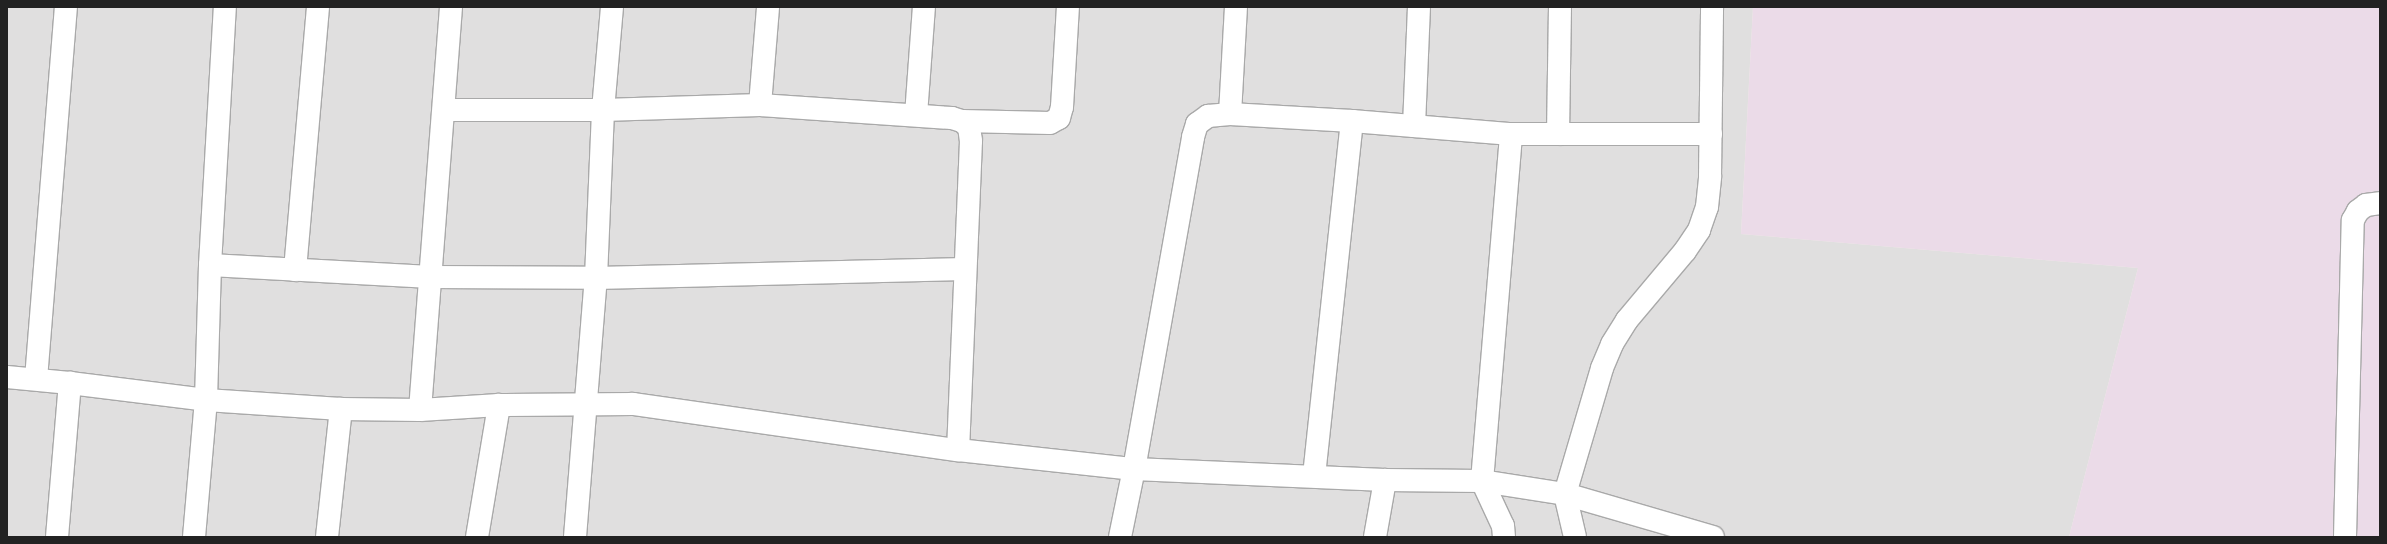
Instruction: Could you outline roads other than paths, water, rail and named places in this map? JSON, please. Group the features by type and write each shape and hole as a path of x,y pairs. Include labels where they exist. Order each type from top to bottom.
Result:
{"street":[{"path":"36,379 66,7"},
{"path":"194,537 206,400 210,265 226,7"},
{"path":"295,270 318,7"},
{"path":"420,410 451,7"},
{"path":"575,537 587,404 596,278 603,110 612,7"},
{"path":"760,105 768,7"},
{"path":"916,115 924,7"},
{"path":"444,110 603,110 760,105 916,115 952,118 962,121 1050,123 1059,118 1062,107 1068,7"},
{"path":"1230,114 1236,7"},
{"path":"1414,126 1420,7"},
{"path":"1558,134 1560,7"},
{"path":"1575,537 1565,494 1602,368 1612,344 1627,320 1685,251 1699,230 1707,207 1711,134 1712,7"},
{"path":"1120,537 1134,469 1193,137 1197,124 1208,116 1230,114 1352,121 1511,134 1711,134"},
{"path":"958,450 972,141 970,127 962,121"},
{"path":"1314,476 1352,121"},
{"path":"1504,537 1503,526 1482,481 1511,134"},
{"path":"2345,537 2354,220 2358,210 2366,205 2380,203"},
{"path":"210,265 431,277 596,278 965,269"},
{"path":"7,377 36,379 206,400 341,409 420,410 499,405 633,404 958,450 1134,469 1385,480 1482,481 1565,494 1713,537"},
{"path":"57,537 70,383"},
{"path":"477,537 499,405"},
{"path":"327,537 341,409"},
{"path":"1376,537 1385,480"}]}
